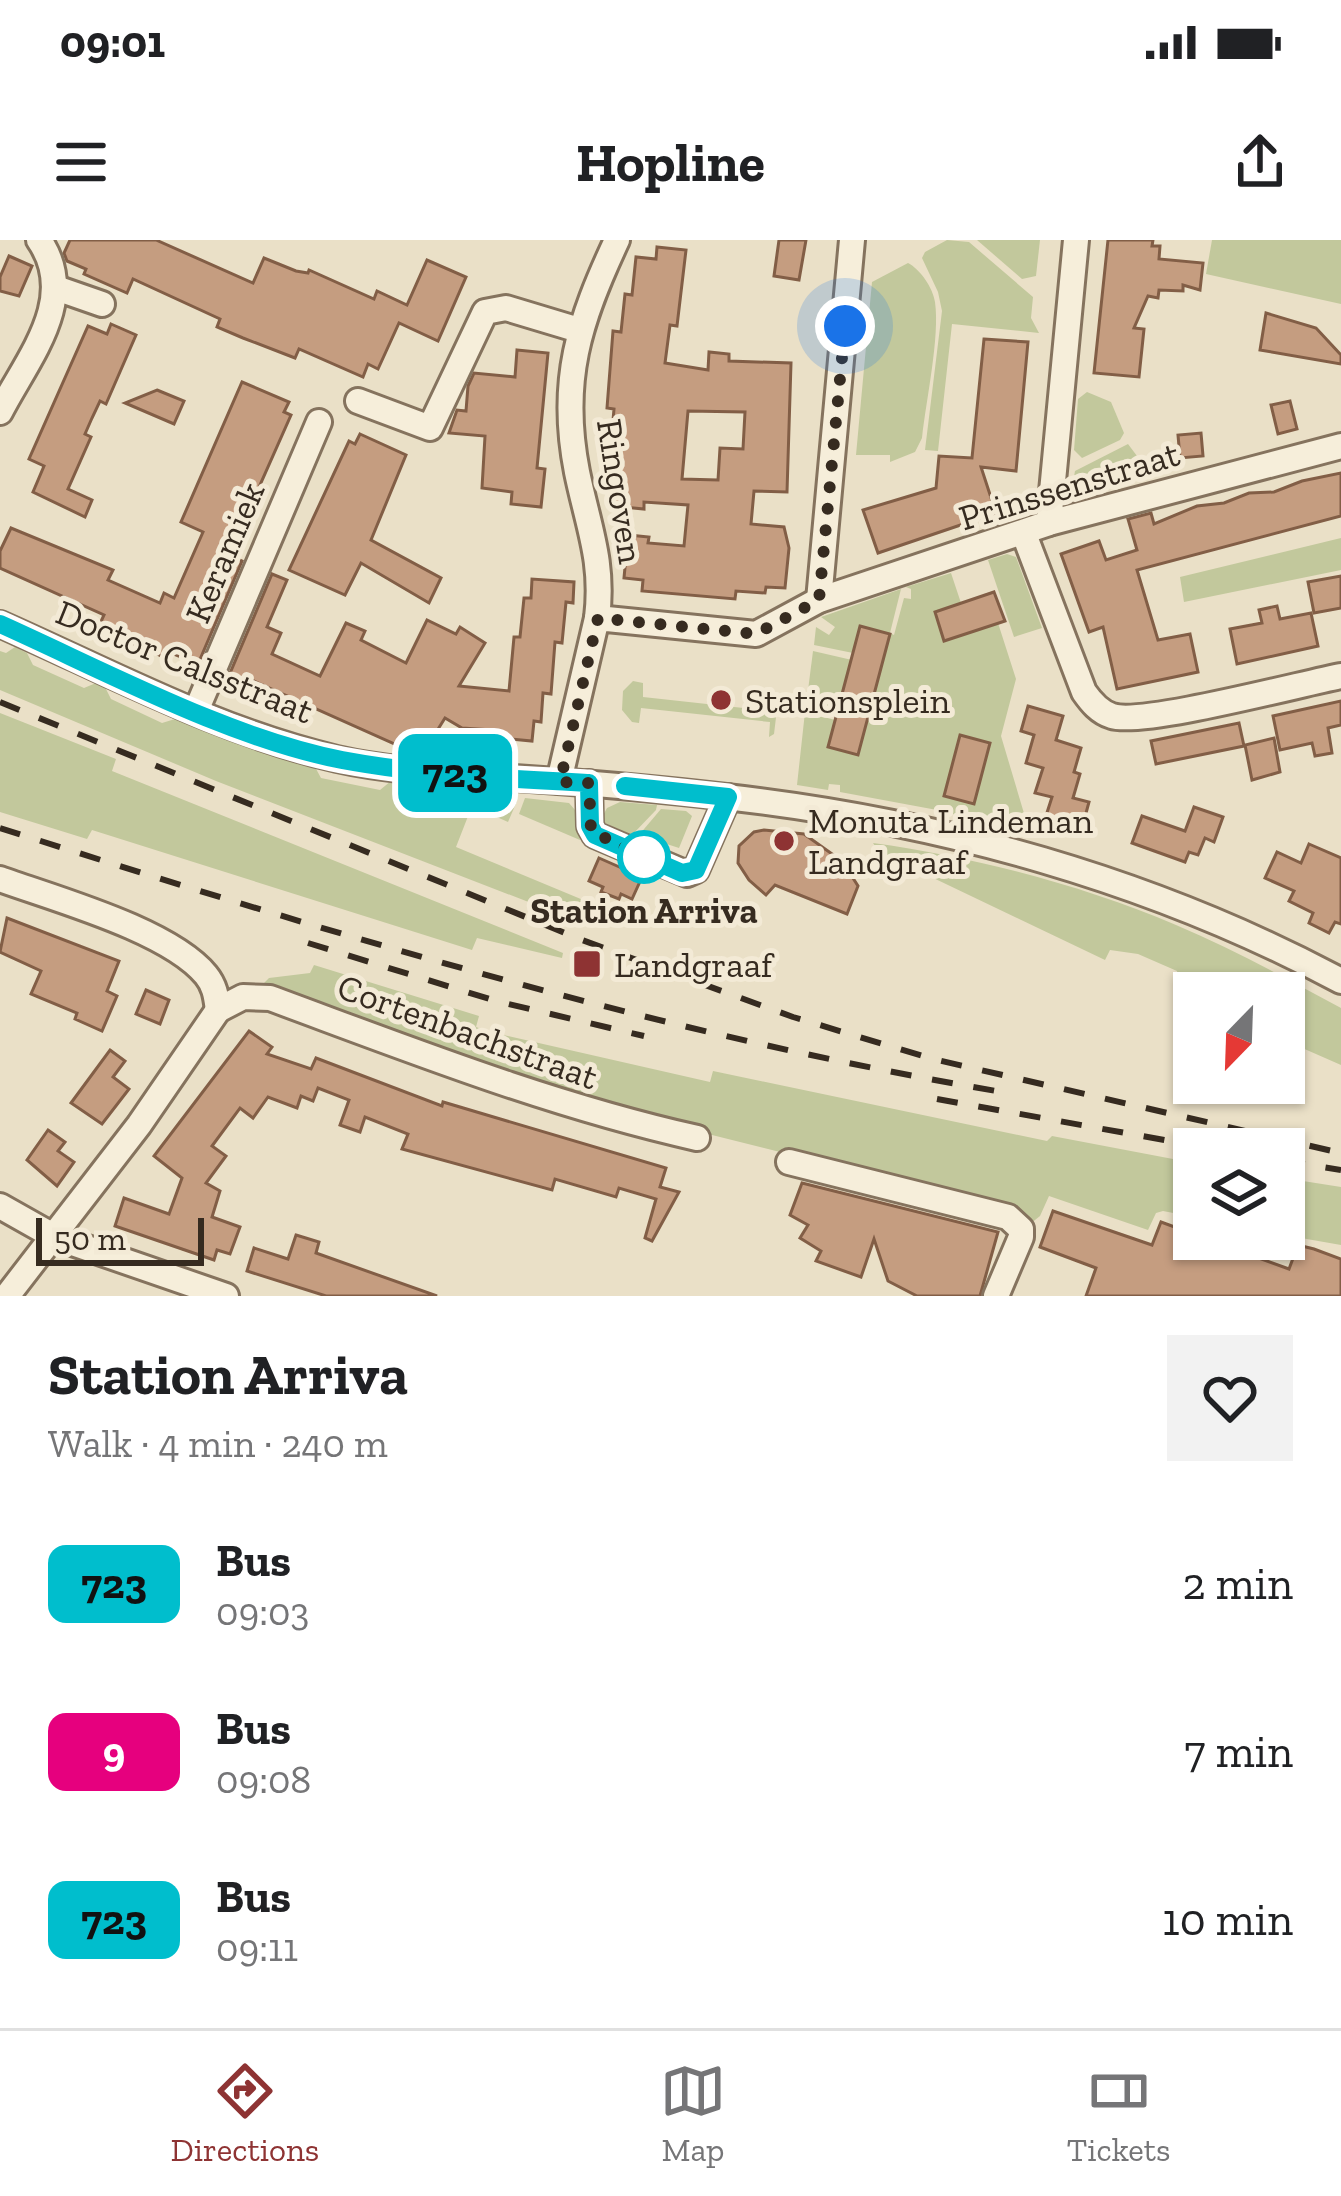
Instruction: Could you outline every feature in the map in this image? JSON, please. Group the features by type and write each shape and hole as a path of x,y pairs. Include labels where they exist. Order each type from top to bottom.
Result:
{"street":[{"path":"0,412 42,336 56,288 51,261 39,240"},
{"name":"Ringoven","path":"598,618 600,565 577,472 571,413 579,330 617,240"},
{"path":"560,782 598,618 756,634 819,600 852,240"},
{"path":"1049,523 1076,240"},
{"path":"56,288 102,304"},
{"path":"358,400 430,428 485,312 506,308 579,330"},
{"name":"Keramiek","path":"196,710 319,422"},
{"name":"Prinssenstraat","path":"819,600 1049,523 1341,446"},
{"path":"1024,534 1084,692 1111,716 1145,717 1341,676"},
{"name":"Doctor Calsstraat","path":"0,624 263,737 343,760 728,797 849,816 1005,850 1188,907 1341,981"},
{"path":"589,783 590,826 595,835 687,874 696,870 728,797"},
{"path":"0,880 170,947 208,977 218,1010 203,1037 8,1296"},
{"name":"Cortenbachstraat","path":"218,1010 243,997 269,998 536,1096 605,1118 697,1138"},
{"path":"789,1162 1008,1217 1021,1229 1021,1238 996,1296"},
{"path":"0,1206 55,1237 226,1296"}],"green space":[{"path":"947,240 969,242 1033,297 1031,318 1039,333 952,324 938,451 925,450 942,311 922,258"},
{"path":"977,240 1040,240 1036,276 1022,279"},
{"path":"1212,240 1341,240 1341,304 1206,274"},
{"path":"908,263 921,274 934,297 934,350 922,438 915,452 890,462 890,455 856,455 872,282"},
{"path":"1087,392 1111,402 1124,433 1120,440 1082,458 1074,450 1078,399"},
{"path":"1128,444 1143,464 1142,474 1084,491 1072,488 1075,471"},
{"path":"1341,538 1341,570 1184,602 1180,577"},
{"path":"1007,554 1016,557 1042,628 1014,637 988,560"},
{"path":"951,573 961,603 935,612 944,641 998,623 1016,679 1001,736 1026,820 1022,832 840,792 840,785 829,784 828,790 797,785 805,712 835,720 828,747 858,755 890,635 853,653 814,645 816,627 829,635 835,627 821,617 901,589 890,633 894,635 904,598 911,599 911,589 906,587","holes":["960,736 974,803 944,796"]},
{"path":"15,647 27,653 33,665 84,688 96,683 105,687 111,699 162,723 175,719 315,767 321,778 380,790 391,781 511,793 517,801 508,822 472,806 456,847 588,902 580,922 216,781 0,690 0,651"},
{"path":"813,651 852,660 837,714 806,706"},
{"path":"633,681 643,683 643,697 770,711 774,697 778,701 774,734 769,737 770,722 641,708 639,723 632,722 622,710 623,691"},
{"path":"0,713 116,759 112,771 563,953 562,958 477,938 472,950 92,830 87,839 0,812"},
{"path":"525,798 569,803 575,810 580,840 519,814"},
{"path":"620,802 657,805 632,835 600,821 607,808"},
{"path":"661,809 692,816 679,848 639,835"},
{"path":"873,843 950,856 1065,885 1140,911 1272,972 1177,972 1138,954 1110,950 1105,960 879,852"},
{"path":"314,965 479,1016 476,1027 490,1032 710,1082 713,1071 1047,1141 1052,1136 1173,1159 1173,1213 1156,1213 1148,1230 1049,1196 1040,1216 1030,1224 1017,1211 608,1109 262,985 269,978 310,973"},
{"path":"1305,989 1341,1008 1341,1065 1305,1049"},
{"path":"1305,1181 1341,1187 1341,1245 1305,1239"}],"building":[{"path":"70,240 156,240 253,283 264,258 296,271 309,270 374,299 377,291 407,305 427,260 466,277 438,341 399,323 378,369 368,364 363,377 299,349 295,358 217,327 220,319 133,279 127,293 84,274 86,269 67,261 64,253"},
{"path":"779,240 806,240 799,280 774,276"},
{"path":"1108,240 1153,240 1152,246 1160,246 1159,259 1203,263 1200,290 1183,285 1183,291 1159,290 1158,298 1148,296 1134,328 1144,329 1139,377 1094,373"},
{"path":"657,247 686,250 677,326 670,325 665,363 708,370 709,352 729,354 729,361 791,363 787,492 754,491 751,524 784,527 789,548 785,588 766,587 765,593 736,591 735,599 642,591 643,580 624,578 628,535 649,537 648,543 684,546 688,505 613,506 617,467 609,466 614,409 607,408 613,331 621,332 636,257 656,259","holes":["688,411 745,412 743,449 720,448 718,480 682,479"]},
{"path":"9,256 32,266 19,296 0,291"},
{"path":"1266,313 1316,328 1341,355 1341,364 1260,350"},
{"path":"111,324 136,335 106,404 100,401 92,418 85,434 91,437 68,489 92,500 85,517 33,492 44,466 29,459 88,326 107,334"},
{"path":"984,339 1028,342 1016,471 981,467 996,513 878,553 863,510 936,488 939,456 972,458"},
{"path":"517,350 548,353 537,468 545,469 541,507 511,504 512,492 482,488 485,436 449,433 457,410 466,411 474,373 515,377"},
{"path":"242,382 289,402 284,412 291,415 229,555 242,561 198,664 169,652 166,658 98,628 104,615 0,568 0,551 11,528 113,570 108,580 160,603 164,593 174,598 203,532 181,522"},
{"path":"157,390 184,401 174,424 125,403"},
{"path":"1290,401 1297,429 1278,434 1271,405"},
{"path":"1201,433 1203,456 1180,458 1178,435"},
{"path":"360,434 406,455 371,540 441,578 429,603 361,563 345,595 289,570 349,441 355,444"},
{"path":"1341,473 1341,516 1137,570 1158,640 1190,634 1198,672 1117,689 1103,627 1089,632 1061,554 1099,541 1106,560 1137,550 1128,519 1151,513 1154,524 1197,506"},
{"path":"272,574 287,580 267,627 281,633 272,654 320,676 346,623 365,631 361,640 406,663 427,620 456,634 460,627 485,643 459,686 509,691 514,637 520,637 524,598 531,598 532,579 574,582 573,603 566,602 562,643 555,642 551,694 543,693 541,722 534,721 532,741 490,737 491,730 462,728 445,718 425,750 400,740 397,745 245,677 242,684 228,678"},
{"path":"1341,576 1341,608 1314,613 1308,582"},
{"path":"994,592 1005,621 944,641 935,612"},
{"path":"1277,606 1280,619 1311,613 1318,646 1237,664 1230,629 1262,623 1259,610"},
{"path":"860,626 890,634 858,755 828,747"},
{"path":"1341,701 1341,725 1328,728 1332,753 1315,756 1312,743 1280,750 1273,716"},
{"path":"1028,706 1063,716 1056,740 1081,748 1073,798 1089,802 1082,828 1044,822 1052,797 1035,793 1043,768 1026,763 1034,735 1021,731"},
{"path":"1239,723 1244,746 1156,764 1151,741"},
{"path":"960,735 990,743 974,804 944,796"},
{"path":"1274,738 1280,772 1252,780 1245,745"},
{"path":"1194,807 1223,817 1214,842 1205,838 1198,855 1189,852 1185,862 1132,843 1142,816 1185,831"},
{"path":"754,832 804,834 842,861 858,886 847,914 775,885 766,895 749,880 738,863 739,846"},
{"path":"1309,844 1341,858 1341,924 1335,922 1329,933 1309,923 1313,913 1289,901 1294,891 1265,878 1277,852 1301,863"},
{"path":"599,858 642,877 632,899 601,892 603,887 589,881"},
{"path":"7,918 119,961 107,991 117,996 102,1031 75,1019 77,1013 31,994 41,971 0,952"},
{"path":"146,990 169,1000 160,1024 136,1014"},
{"path":"249,1031 272,1047 267,1054 311,1069 316,1058 442,1106 443,1102 666,1168 660,1187 679,1192 652,1241 645,1238 656,1199 619,1188 616,1197 555,1179 552,1190 402,1149 408,1134 365,1117 360,1132 340,1125 349,1100 318,1088 313,1101 301,1096 297,1108 268,1097 253,1118 240,1108 212,1146 226,1156 206,1183 220,1191 212,1217 240,1227 230,1254 217,1250 214,1260 115,1226 124,1198 169,1214 182,1178 154,1156"},
{"path":"110,1050 125,1061 113,1077 129,1089 102,1124 71,1103"},
{"path":"48,1130 65,1142 58,1151 74,1162 57,1186 27,1160"},
{"path":"802,1183 998,1232 980,1296 917,1296 888,1281 874,1239 861,1277 816,1261 821,1251 800,1238 808,1225 790,1215"},
{"path":"1053,1211 1152,1245 1161,1222 1173,1226 1173,1260 1264,1260 1289,1269 1292,1260 1305,1260 1305,1247 1341,1259 1341,1296 1086,1296 1096,1268 1040,1247"},
{"path":"296,1235 319,1242 316,1253 437,1296 326,1296 247,1271 254,1248 288,1259"}],"railway":[{"path":"0,702 582,940 793,1017 933,1059 1341,1153"},
{"path":"0,828 374,943 625,1012 1008,1093"},
{"path":"308,943 496,1001 644,1036"},
{"path":"937,1099 1173,1142"},
{"path":"1305,1164 1341,1170"}],"bus line":[{"name":"723","path":"0,624 221,721 317,754 451,773 589,783 590,826 595,835 682,873 696,870 728,797 625,786"}],"place":[{"name":"Stationsplein","path":"721,700"},
{"name":"Monuta Lindeman Landgraaf","path":"784,841"},
{"name":"Station Arriva","path":"644,857"},
{"name":"Landgraaf","path":"587,964"}],"route":[{"path":"644,857 591,831 589,783 560,782 598,618 756,634 819,600 845,326"}]}
